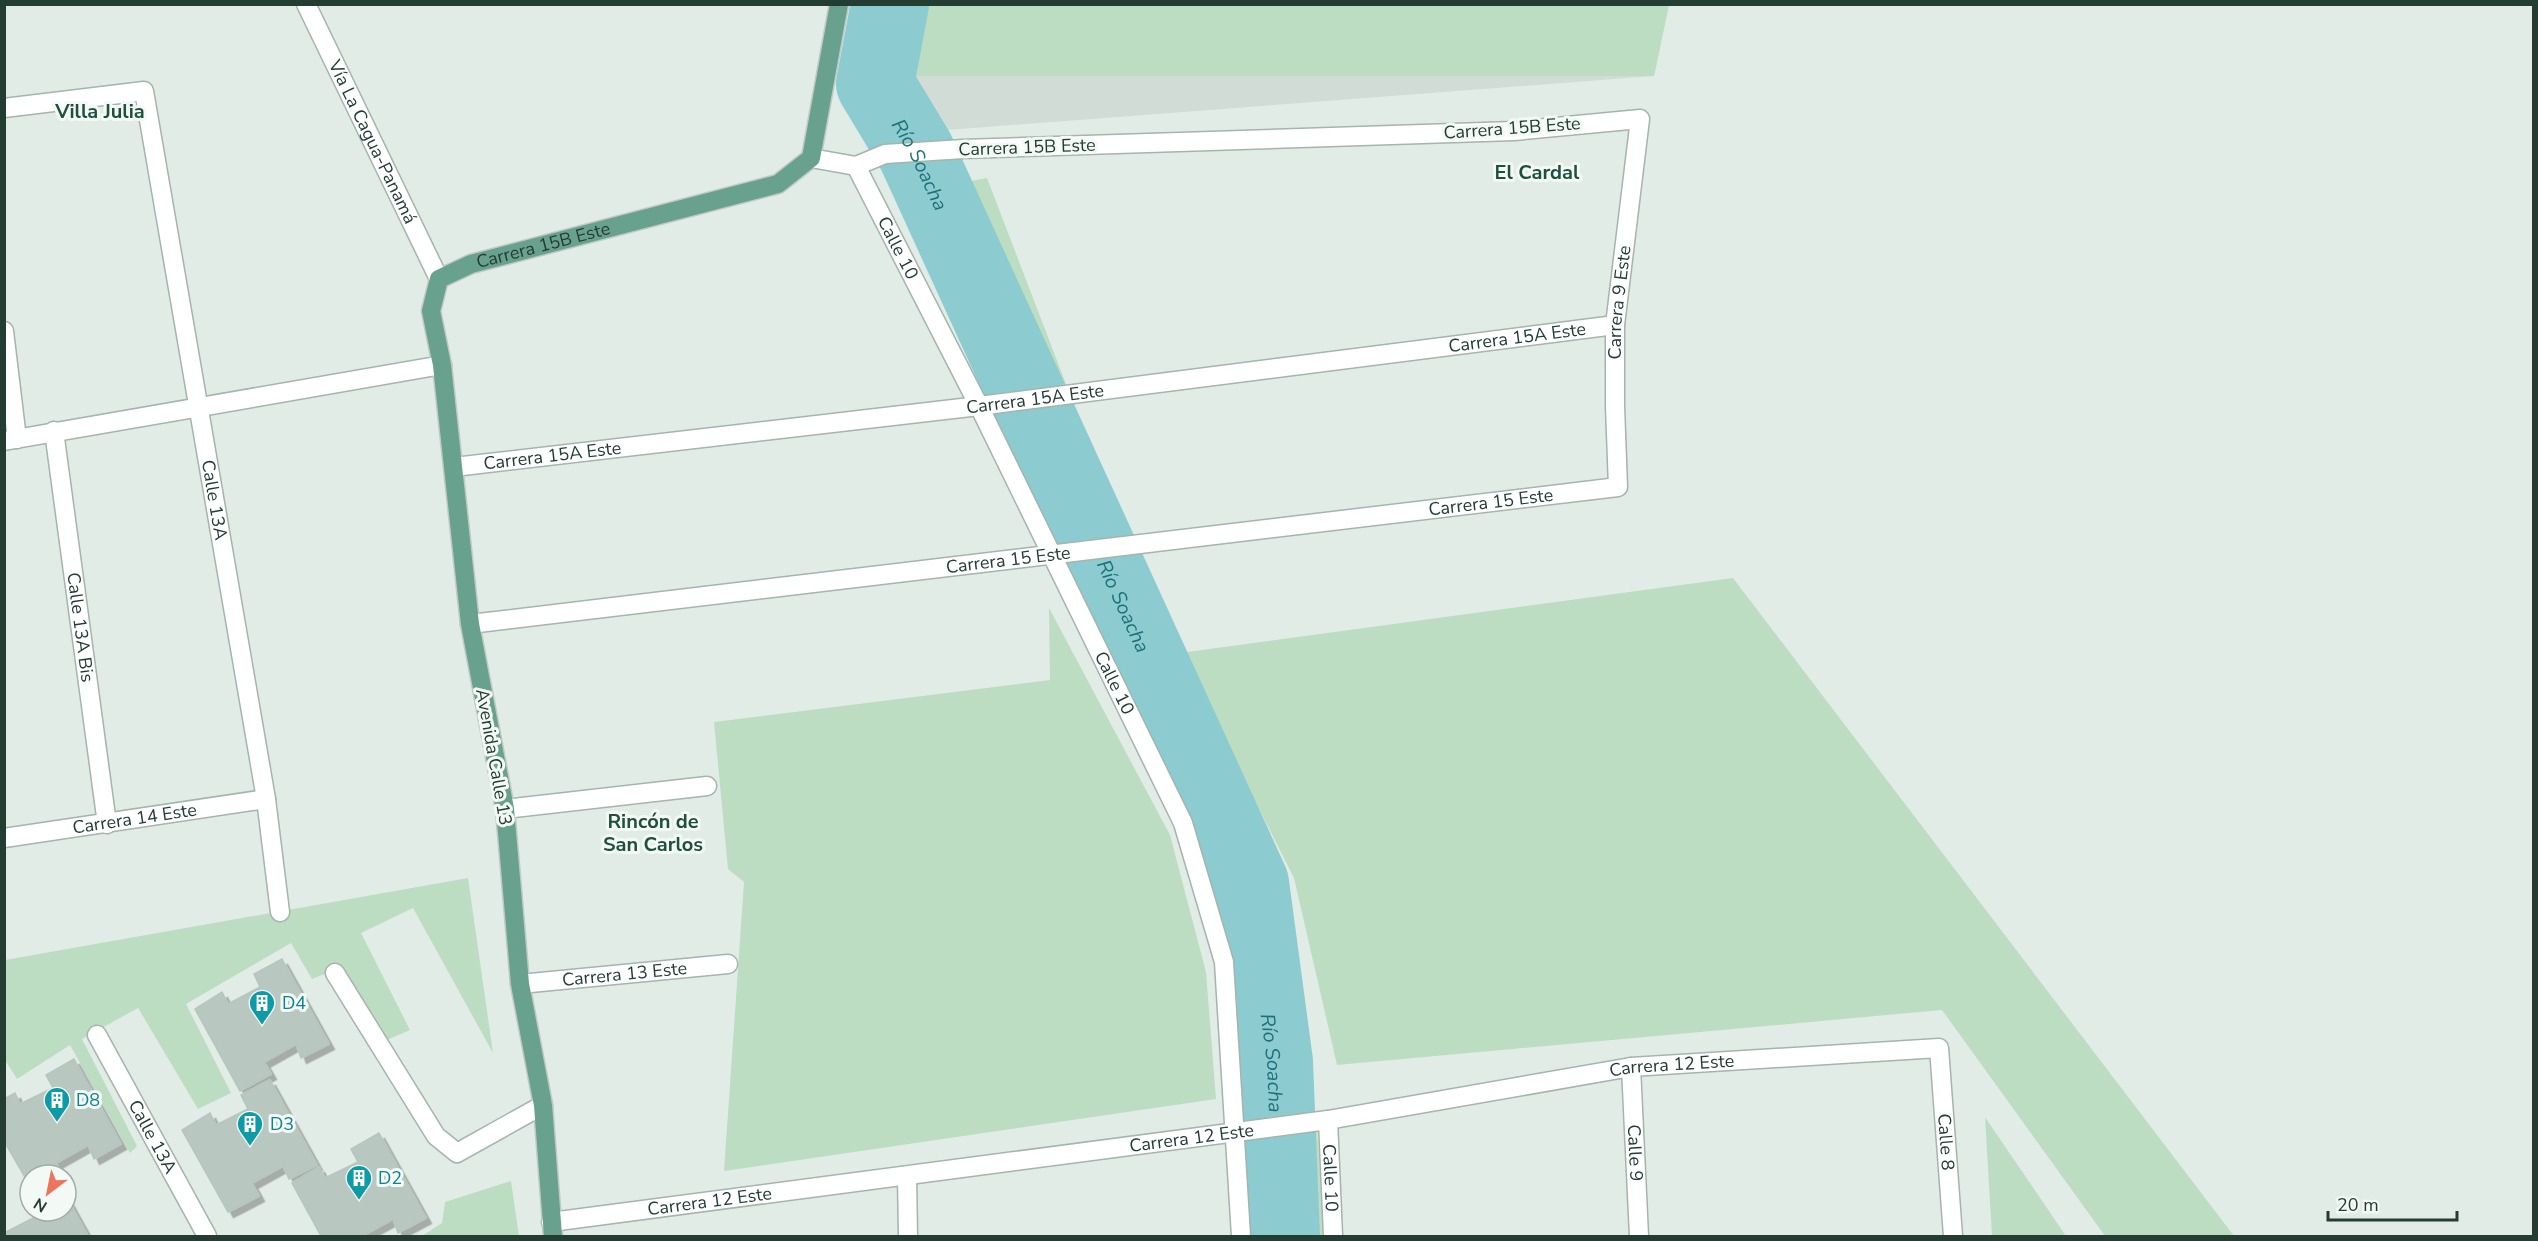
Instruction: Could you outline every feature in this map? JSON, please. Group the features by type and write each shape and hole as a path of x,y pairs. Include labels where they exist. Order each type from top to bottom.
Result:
{"main road":[{"path":"811,158 839,4"},
{"name":"Carrera 15B Este","path":"439,279 471,264 778,184 811,158"},
{"name":"Avenida Calle 13","path":"439,279 431,311 442,365 470,624 505,809 520,984 543,1105 552,1229"}],"street":[{"name":"Vía La Cagua-Panamá","path":"306,4 439,279"},
{"name":"Calle 13A","path":"4,108 144,91 266,799 280,912"},
{"name":"Carrera 15B Este","path":"856,166 885,154 963,149 1514,131 1640,119"},
{"name":"Carrera 9 Este","path":"1618,488 1615,406 1616,324 1640,119"},
{"path":"811,158 856,166"},
{"name":"Calle 10","path":"856,166 979,406 1183,823 1224,962 1243,1132 1240,1236"},
{"name":"Carrera 15A Este","path":"454,467 1006,403 1616,324"},
{"path":"4,331 11,440 442,365"},
{"name":"Calle 13A Bis","path":"54,431 107,824"},
{"name":"Carrera 15 Este","path":"470,624 1618,488"},
{"path":"505,809 707,786"},
{"name":"Carrera 14 Este","path":"4,838 266,799"},
{"name":"Carrera 13 Este","path":"520,984 728,964"},
{"path":"335,973 436,1136 457,1153 543,1105"},
{"name":"Calle 13A","path":"97,1035 207,1236"},
{"name":"Carrera 12 Este","path":"552,1229 907,1176 1328,1120 1631,1067 1939,1048"},
{"name":"Calle 8","path":"1939,1048 1953,1236"},
{"name":"Calle 9","path":"1631,1067 1639,1236"},
{"name":"Calle 10","path":"1328,1120 1333,1236"},
{"path":"907,1176 908,1236"}],"shaded area":[{"path":"914,5 1669,5 1654,76 934,131 902,76"}],"green space":[{"path":"914,4 1669,5 1654,76 902,76"},
{"path":"987,178 1168,650 1281,877 1317,1127 1324,1236 1262,1236 1257,1130 1220,886 1189,805 997,378 896,195"},
{"path":"1733,578 2234,1236 2105,1236 1942,1010 1337,1065 1294,878 1180,653"},
{"path":"1049,608 1170,835 1206,972 1216,1099 724,1171 744,882 728,869 714,722 1050,680"},
{"path":"468,878 493,1053 413,908 361,933 410,1030 387,1040 342,967 312,979 291,943 186,1004 231,1093 198,1109 138,1008 82,1039 137,1146 130,1153 70,1045 17,1079 5,1060 5,960"},
{"path":"1985,1117 2066,1236 1992,1236"},
{"path":"511,1181 519,1236 422,1236 442,1223 445,1202"}],"building":[{"name":"D4","path":"282,959 329,1044 301,1058 296,1044 264,1062 271,1074 240,1091 195,1009 222,992 228,1004 260,987 254,974"},
{"name":"D8","path":"74,1059 121,1144 94,1159 88,1145 56,1163 18,1163 18,1165 4,1141 4,1099 15,1093 20,1104 53,1088 46,1075"},
{"name":"D3","path":"270,1080 317,1165 289,1179 283,1166 252,1183 259,1196 228,1212 182,1130 210,1113 216,1125 248,1109 241,1095"},
{"name":"D2","path":"379,1133 426,1218 398,1233 393,1219 362,1236 321,1236 292,1183 319,1167 325,1178 358,1162 351,1149"},
{"path":"78,1218 88,1236 4,1236 4,1228 6,1232 23,1223 78,1223"}],"waterway":[{"name":"Río Soacha","path":"890,4 875,84 916,152 1250,883 1274,1062 1281,1236"}],"place":[{"name":"D4","path":"262,1026"},
{"name":"D8","path":"57,1123"},
{"name":"D3","path":"250,1147"},
{"name":"D2","path":"359,1201"}],"district":[{"name":"Villa Julia","path":"100,111"},
{"name":"El Cardal","path":"1537,172"},
{"name":"Rincón de San Carlos","path":"653,832"}]}
